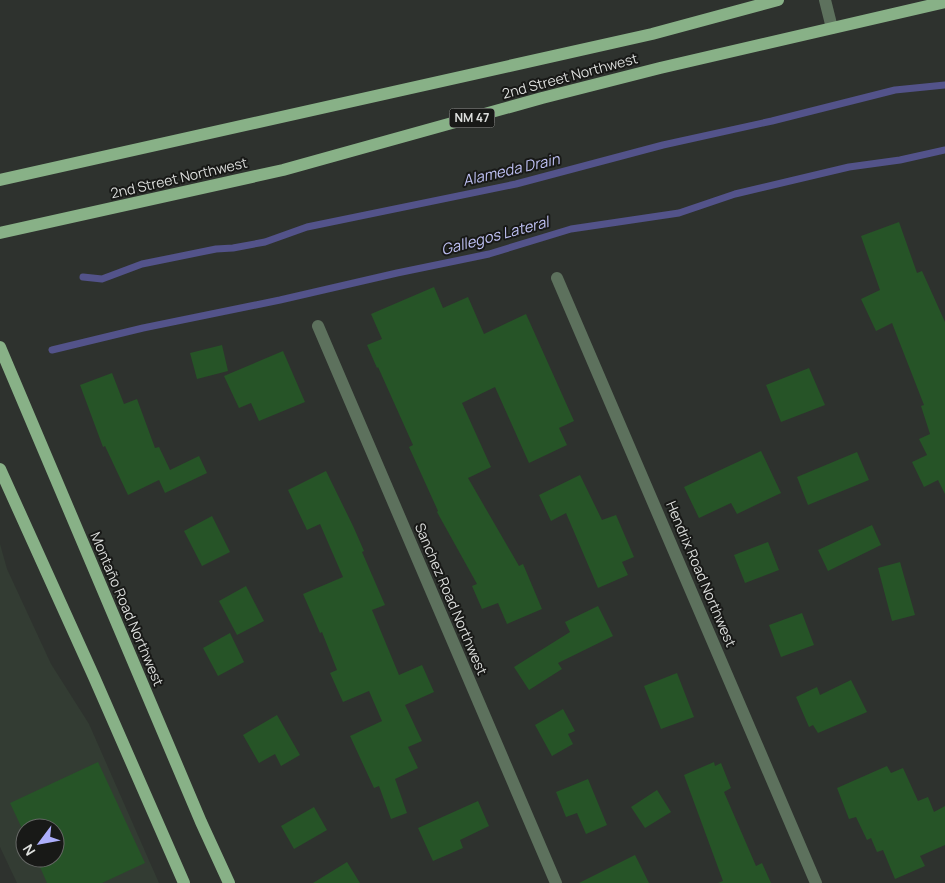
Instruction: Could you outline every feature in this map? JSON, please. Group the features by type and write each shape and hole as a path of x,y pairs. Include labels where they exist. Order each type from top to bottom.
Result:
{"main road":[{"name":"2nd Street Northwest","path":"0,180 652,34 778,0"},
{"name":"2nd Street Northwest","path":"0,233 283,170 660,68 945,2"},
{"name":"Montaño Road Northwest","path":"0,346 229,883"},
{"path":"0,469 184,883"}],"street":[{"path":"825,0 832,28"},
{"name":"Hendrix Road Northwest","path":"558,278 816,883"},
{"name":"Sanchez Road Northwest","path":"318,326 556,883"}],"shaded area":[{"path":"0,544 7,569 51,664 89,724 159,883 17,883 0,847"}],"building":[{"path":"899,222 917,273 922,271 945,322 945,494 938,480 924,487 912,462 927,455 919,439 930,434 921,406 924,405 892,323 876,331 861,299 880,290 861,236"},
{"path":"434,287 443,308 468,297 484,334 526,314 574,421 559,428 567,445 529,463 495,387 462,403 491,467 468,478 519,566 523,564 542,609 507,624 498,603 482,609 472,586 477,584 437,512 409,447 413,445 367,345 382,339 371,314"},
{"path":"222,345 228,371 197,379 190,353"},
{"path":"283,351 305,402 259,421 251,403 239,408 224,376"},
{"path":"809,368 825,405 781,422 766,385"},
{"path":"112,373 124,404 137,399 155,448 159,447 170,470 199,456 207,473 165,493 159,480 128,495 105,446 103,447 80,385"},
{"path":"761,451 781,493 737,514 731,503 699,518 684,487"},
{"path":"857,452 869,480 808,505 797,477"},
{"path":"326,471 353,526 385,605 372,610 399,675 422,665 434,692 405,705 422,741 408,747 418,768 395,779 407,813 391,819 379,786 374,788 350,736 382,721 369,691 343,702 330,673 337,670 322,632 320,633 303,594 343,577 320,524 307,530 288,490"},
{"path":"580,475 602,520 616,515 634,557 622,562 628,575 598,588 566,513 551,521 539,495"},
{"path":"212,516 230,552 202,566 184,531"},
{"path":"872,525 881,545 828,571 818,550"},
{"path":"768,542 779,570 745,583 734,555"},
{"path":"900,562 915,615 892,621 878,568"},
{"path":"246,586 264,621 237,635 219,601"},
{"path":"598,606 613,636 558,663 562,669 529,690 514,667 570,632 565,622"},
{"path":"802,613 814,645 781,657 769,625"},
{"path":"230,633 244,662 218,676 203,648"},
{"path":"677,673 694,717 661,729 644,686"},
{"path":"851,680 867,712 818,733 813,725 809,727 796,697 817,687 820,695"},
{"path":"563,709 575,731 568,734 573,744 552,756 535,725"},
{"path":"277,715 300,755 281,766 275,754 259,763 243,735"},
{"path":"98,762 145,863 102,883 47,883 40,868 65,868 65,818 17,818 10,803"},
{"path":"714,762 715,766 721,763 731,788 724,792 756,866 762,863 771,883 718,883 723,881 684,775"},
{"path":"887,766 891,773 903,768 918,801 928,797 934,812 945,806 945,845 920,856 925,866 895,879 883,850 877,852 871,838 867,840 856,817 849,819 837,788"},
{"path":"588,779 607,825 586,834 577,813 566,817 556,792"},
{"path":"657,790 671,812 645,828 631,807"},
{"path":"478,801 489,826 460,840 463,848 433,861 418,828"},
{"path":"314,807 327,830 294,849 281,826"},
{"path":"635,855 649,883 579,883"},
{"path":"347,862 360,883 313,883"}],"waterway":[{"name":"Alameda Drain","path":"83,277 102,279 142,264 216,249 265,242 307,227 516,184 663,145 772,121 895,90 945,85"},
{"name":"Gallegos Lateral","path":"52,350 143,328 489,254 571,229 679,213 735,194 849,167 900,160 945,150"}]}
